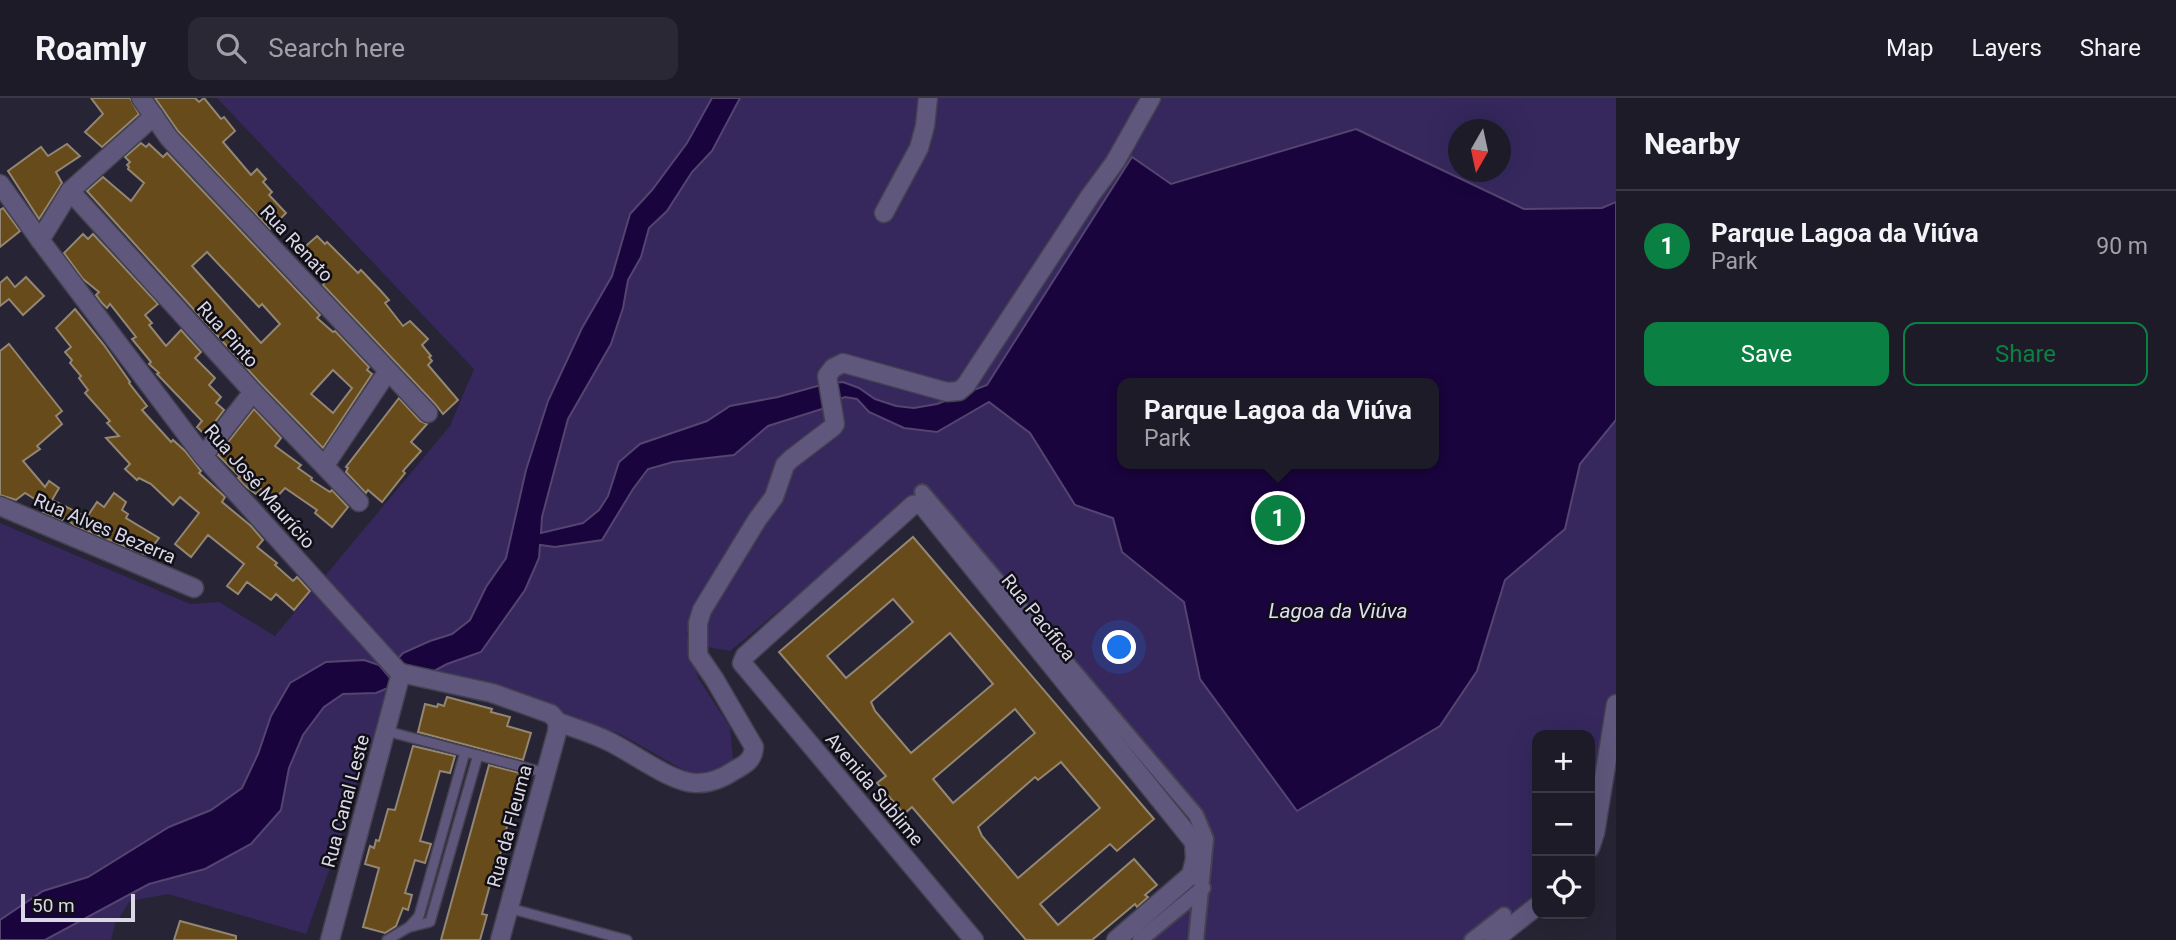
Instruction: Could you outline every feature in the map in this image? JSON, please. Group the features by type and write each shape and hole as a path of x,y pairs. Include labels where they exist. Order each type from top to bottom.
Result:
{"street":[{"name":"Rua Renato","path":"141,98 169,138 428,412"},
{"path":"884,213 919,148 928,98"},
{"path":"401,673 492,693 551,713 558,722 607,740 682,781 707,783 748,763 754,755 754,747 698,655 698,623 702,610 774,497 785,466 833,428 835,424 827,376 829,372 843,363 947,391 959,391 966,385 1115,162 1151,98"},
{"path":"40,240 70,191 154,116"},
{"name":"Rua José Maurício","path":"0,184 203,456 401,673"},
{"name":"Rua Pinto","path":"70,191 253,392 359,502"},
{"path":"325,465 388,371"},
{"path":"203,456 253,392"},
{"path":"922,492 1196,815 1206,839 1196,940"},
{"name":"Rua Pacífica","path":"743,665 745,656 913,505 923,506 1194,842 1195,859 1191,875 1116,940"},
{"name":"Rua Alves Bezerra","path":"0,506 194,588"},
{"name":"Avenida Sublime","path":"743,665 974,940"},
{"name":"Rua Canal Leste","path":"330,940 401,673"},
{"path":"1595,833 1616,704"},
{"name":"Rua da Fleuma","path":"500,940 558,722"},
{"path":"1140,940 1203,888"},
{"path":"1494,940 1532,910"},
{"path":"1472,940 1504,915"}],"lane":[{"path":"386,731 546,773"},
{"path":"387,940 409,927 419,916 465,752"},
{"path":"409,927 430,922 478,755"},
{"path":"509,908 627,940"}],"shaded area":[{"path":"217,98 1616,98 1616,704 1595,820 1595,730 1532,730 1532,903 1504,915 1472,940 1128,940 1195,884 1199,833 919,495 730,651 707,647 686,632 698,678 730,727 734,771 694,776 622,735 501,691 400,675 361,769 341,837 306,934 168,894 130,901 115,924 111,940 0,940 0,523 190,604 219,602 275,636 450,426 474,369"}],"water":[{"path":"712,98 740,98 712,151 692,172 667,211 649,228 641,257 628,280 623,308 611,344 568,419 542,517 541,533 583,523 599,510 608,496 619,462 640,444 707,421 730,406 821,385 825,404 822,409 768,426 734,455 673,462 648,469 602,540 555,547 540,545 539,558 525,590 481,652 447,664 423,677 394,663 403,653 452,634 470,620 486,587 506,558 526,470 548,401 582,328 612,276 630,214 652,190 687,143"},
{"name":"Lagoa da Viúva","path":"1356,129 1448,173 1448,182 1467,182 1524,209 1602,208 1616,202 1616,420 1580,464 1565,529 1505,580 1477,671 1440,726 1297,811 1200,679 1184,602 1122,552 1113,518 1075,505 1030,433 989,402 937,432 904,428 869,412 857,399 845,397 837,400 833,383 843,382 859,388 875,399 914,408 937,404 987,385 1132,157 1171,184"},
{"path":"364,660 379,665 391,679 388,688 376,693 343,694 324,707 303,735 289,768 281,810 251,844 205,869 149,884 45,940 0,940 0,920 43,891 88,877 169,827 211,810 242,788 258,754 271,716 290,683 326,662"}],"building":[{"path":"91,98 130,98 139,114 102,147 85,132 103,114"},
{"path":"155,98 195,98 199,102 204,98 221,119 224,117 235,131 223,142 251,175 257,169 266,179 263,182 272,192 269,195 286,213 270,229 178,131"},
{"path":"141,143 146,147 149,144 163,157 167,153 320,315 317,318 335,331 369,367 367,370 372,374 323,448 261,384 87,191 103,177 131,201 144,183 128,169 130,162 125,157","holes":["207,252 259,307 262,304 280,324 261,343 192,266","333,370 352,388 333,413 311,394"]},
{"path":"67,144 80,156 56,172 62,183 39,219 8,171 41,147 48,156"},
{"path":"3,208 20,231 0,247 0,210"},
{"path":"83,234 88,239 93,234 158,304 145,315 152,323 149,325 166,346 181,330 201,352 195,358 215,378 209,385 221,397 216,403 224,410 205,435 197,427 202,421 157,374 159,373 149,364 151,362 132,339 136,337 110,304 107,308 102,303 96,295 99,292 83,279 64,253"},
{"path":"317,236 325,244 327,242 358,273 361,270 389,300 385,303 403,326 410,321 428,339 422,345 431,356 429,357 432,361 428,365 458,400 443,414 323,285 325,282 299,252"},
{"path":"7,277 15,287 26,277 44,296 23,315 9,299 0,306 0,283"},
{"path":"75,309 147,406 142,410 171,442 173,440 185,451 201,471 199,473 225,497 222,502 251,526 263,540 257,547 277,563 275,565 293,581 297,577 310,591 294,610 276,594 271,600 247,582 238,594 227,586 244,564 208,535 191,557 175,544 199,513 180,497 173,505 151,484 139,478 137,480 125,469 130,464 106,438 119,436 107,423 110,421 85,393 88,390 65,352 71,347 56,328"},
{"path":"9,344 62,411 56,416 62,424 37,446 40,449 23,461 45,487 49,481 59,488 52,500 87,517 97,502 104,507 114,493 126,502 122,510 128,514 126,518 159,538 146,555 76,526 64,518 62,520 43,512 46,506 25,493 16,500 0,495 0,351"},
{"path":"399,398 420,421 427,424 411,442 421,451 403,471 405,473 382,502 368,490 366,493 346,472 346,467"},
{"path":"254,409 281,438 275,446 301,465 298,468 312,478 311,480 330,492 332,490 348,507 332,527 315,513 317,510 285,488 275,499 261,489 256,494 244,485 238,478 240,477 218,455"},
{"path":"913,537 1154,819 1117,851 1110,844 1040,904 1058,925 1134,859 1157,885 1145,895 1148,897 1137,907 1135,904 1092,940 1026,940 912,807 904,814 877,783 886,776 779,652","holes":["893,599 913,622 846,678 827,656","950,633 993,684 911,753 875,711 871,702","1015,709 1035,733 953,803 933,779","1061,762 1100,808 1018,878 982,836 978,827 1035,777 1038,780"]},
{"path":"447,697 492,709 491,712 510,717 507,726 531,733 523,760 418,732 425,704 444,706"},
{"path":"413,746 455,756 450,773 440,771 420,841 431,844 425,863 415,860 405,893 412,895 408,910 403,908 396,926 385,933 363,927 379,868 365,864 370,846 374,848 376,840 379,841 388,809 395,810"},
{"path":"489,765 520,773 498,863 482,914 487,915 480,940 441,940"},
{"path":"180,921 236,936 236,940 174,940"}],"place":[{"name":"Parque Lagoa da Viúva","path":"1278,518"}]}
